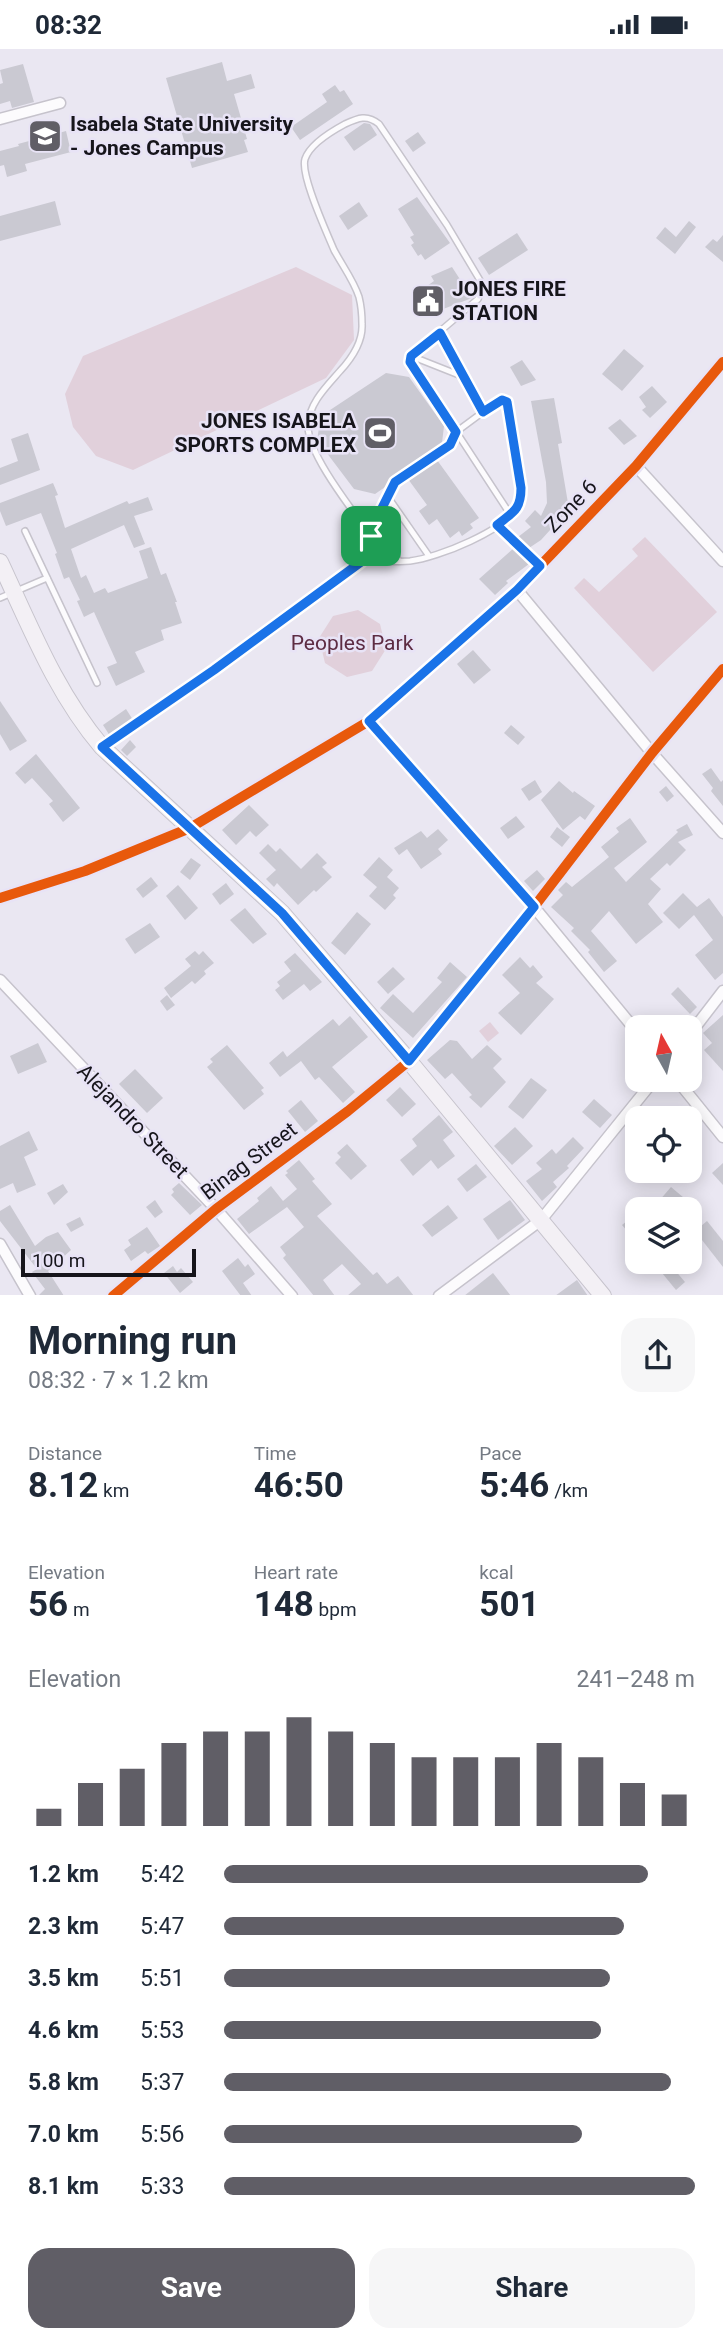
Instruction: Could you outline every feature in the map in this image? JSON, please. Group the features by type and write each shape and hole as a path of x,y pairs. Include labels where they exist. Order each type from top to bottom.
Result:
{"main road":[{"path":"0,562 7,596 66,701 102,747 282,913 409,1061 602,1295"}],"street":[{"path":"0,119 60,103"},
{"name":"Zone 6","path":"0,898 85,871 190,828 369,721 517,590 636,466 723,362"},
{"path":"636,466 723,561"},
{"path":"517,590 652,753 723,833"},
{"name":"Binag Street","path":"115,1295 216,1209 348,1111 409,1061 534,907 652,753 723,669"},
{"path":"369,721 534,907 625,1017"},
{"name":"Alejandro Street","path":"3,988 216,1209 291,1295"},
{"path":"702,1018 723,991"},
{"path":"440,1295 541,1220 644,1092"},
{"path":"687,1092 723,1137"},
{"path":"0,1244 29,1295"}],"lane":[{"path":"371,536 328,474 311,442 308,424 317,397 351,358 363,326 358,296 334,248 307,180 304,164 306,155 320,142 352,121 368,117 379,124 447,225 481,282 482,289 478,299 411,356"},
{"path":"440,333 483,412"},
{"path":"411,356 464,377"},
{"path":"411,356 411,364 510,515"},
{"path":"102,747 214,670 361,562 395,482 450,445 456,432 483,412 502,400 507,402 521,503 497,525 462,546 429,557 361,562"},
{"path":"388,496 429,557"},
{"path":"375,525 399,561"},
{"path":"497,525 540,566"},
{"path":"24,531 97,683"},
{"path":"7,596 47,578"}],"green space":[{"path":"296,267 352,295 354,340 326,378 133,470 96,456 73,427 65,394 83,356"},
{"path":"645,537 717,612 653,672 574,588 584,578 599,592 638,556 632,549"},
{"name":"Peoples Park","path":"358,610 380,624 386,649 372,671 347,677 325,663 319,638 333,616"},
{"path":"490,1022 499,1033 488,1042 479,1031"}],"building":[{"path":"222,62 227,81 251,74 255,88 234,94 248,152 192,168 166,78"},
{"path":"23,64 34,102 12,108 10,101 0,104 0,84 3,83 0,70"},
{"path":"335,85 340,92 344,90 353,104 300,140 291,127 327,102 322,94"},
{"path":"364,123 370,124 377,135 354,151 344,137"},
{"path":"66,131 71,152 25,164 27,171 7,177 4,165 0,166 0,151"},
{"path":"418,132 426,143 413,152 405,141"},
{"path":"417,197 450,243 425,260 421,254 418,256 411,245 414,243 410,237 414,235 398,209"},
{"path":"55,201 61,225 0,241 0,216"},
{"path":"359,202 368,216 348,230 339,216"},
{"path":"689,221 696,227 675,254 656,238 665,227 676,237"},
{"path":"517,233 528,250 489,275 478,258"},
{"path":"723,235 723,262 705,247 713,239 717,242"},
{"path":"452,267 472,298 425,316 413,296 434,281 431,276"},
{"path":"624,349 644,366 622,391 602,374"},
{"path":"522,360 536,380 521,386 510,367"},
{"name":"JONES ISABELA SPORTS COMPLEX","path":"386,373 409,377 444,426 442,443 392,478 388,485 375,494 354,489 317,440 321,416"},
{"path":"652,386 667,402 650,418 642,410 646,407 639,397"},
{"path":"554,398 562,443 558,444 569,509 541,540 529,548 518,537 531,527 525,521 535,510 541,516 547,503 546,482 531,401"},
{"path":"620,419 637,436 624,445 608,428"},
{"path":"28,433 40,470 0,485 0,468 18,461 11,439"},
{"path":"437,460 479,518 470,524 473,528 462,536 459,531 450,538 437,519 429,525 419,511 427,505 408,479"},
{"path":"53,483 65,528 127,501 129,504 148,497 153,510 134,516 145,544 134,548 124,525 71,549 81,578 86,575 94,593 105,588 108,593 148,578 139,551 151,547 161,575 166,573 177,602 182,623 161,630 164,640 135,652 145,672 116,686 107,667 117,663 94,612 84,617 77,601 80,600 69,577 64,579 41,513 6,526 0,511 0,503"},
{"path":"514,548 529,564 506,581 508,583 495,595 479,579"},
{"path":"473,650 491,670 474,684 457,664"},
{"path":"0,701 27,741 10,751 0,734"},
{"path":"126,709 133,720 110,736 103,725"},
{"path":"511,725 525,737 518,745 504,733"},
{"path":"130,740 136,747 127,756 121,750"},
{"path":"36,754 80,808 63,822 49,804 53,801 32,778 25,784 15,773"},
{"path":"711,768 721,782 723,780 723,806 702,774"},
{"path":"535,780 542,792 529,801 521,789"},
{"path":"559,781 595,806 585,820 580,816 563,830 541,800"},
{"path":"666,786 674,796 667,802 659,792"},
{"path":"249,805 269,825 256,837 250,831 236,845 222,830"},
{"path":"516,816 525,827 508,839 500,828"},
{"path":"630,818 647,842 614,868 626,882 678,832 676,830 687,824 693,835 678,842 686,850 670,866 667,863 650,879 661,889 648,904 663,922 636,944 609,911 591,931 617,961 604,972 588,952 590,950 571,931 574,928 551,907 563,895 558,890 566,882 572,887 609,857 601,847 619,832 616,828"},
{"path":"557,827 570,837 562,847 550,837"},
{"path":"438,829 448,840 438,849 442,854 421,869 407,849 399,855 394,848 421,831 427,838"},
{"path":"268,844 276,852 280,848 301,869 317,853 327,863 322,867 332,877 298,905 277,883 274,887 266,879 276,870 259,853"},
{"path":"379,857 393,870 387,877 399,888 393,895 396,898 385,910 369,896 377,887 363,875"},
{"path":"191,858 201,865 190,880 180,872"},
{"path":"537,870 545,879 533,891 524,881"},
{"path":"151,877 158,886 143,898 136,889"},
{"path":"226,883 234,894 220,905 212,894"},
{"path":"178,885 198,908 185,920 166,896"},
{"path":"683,893 697,907 709,898 723,917 723,973 715,980 695,955 713,940 694,915 679,929 663,913"},
{"path":"245,908 267,934 253,944 230,920"},
{"path":"357,912 371,924 345,955 331,943"},
{"path":"150,923 160,937 135,954 125,939"},
{"path":"195,951 199,955 203,951 214,963 195,984 192,981 171,998 164,988 191,966 185,959"},
{"path":"295,953 322,982 310,991 304,984 283,1000 275,990 280,986 277,982 291,971 284,962"},
{"path":"520,957 530,968 533,965 543,977 536,983 554,999 521,1035 498,1013 520,993 502,975"},
{"path":"450,962 467,977 413,1038 380,1008 393,994 413,1013 442,982 437,978"},
{"path":"393,967 405,979 388,994 377,982"},
{"path":"678,987 697,1007 690,1014 671,994"},
{"path":"167,995 175,1005 167,1011 160,1001"},
{"path":"723,1015 723,1071 704,1050 712,1043 703,1033"},
{"path":"350,1016 368,1037 332,1067 355,1092 343,1103 319,1077 315,1080 301,1061 280,1077 269,1063 283,1051 287,1057 333,1019 339,1026"},
{"path":"450,1040 457,1041 472,1059 487,1045 502,1059 493,1068 506,1082 481,1108 469,1097 472,1095 452,1073 445,1079 427,1060"},
{"path":"38,1043 47,1062 18,1074 10,1056"},
{"path":"227,1045 264,1088 261,1090 264,1094 244,1110 207,1067 213,1062 210,1059"},
{"path":"135,1069 163,1098 147,1113 119,1084"},
{"path":"531,1078 547,1090 523,1119 508,1107"},
{"path":"400,1087 416,1104 402,1117 386,1100"},
{"path":"594,1099 612,1115 600,1128 582,1112"},
{"path":"301,1100 318,1121 305,1132 288,1111"},
{"path":"439,1115 453,1132 443,1140 455,1156 438,1169 431,1160 413,1176 400,1160 417,1146 412,1139"},
{"path":"515,1127 533,1146 512,1165 494,1146"},
{"path":"29,1131 38,1150 24,1157 36,1185 17,1193 13,1183 0,1189 0,1146"},
{"path":"573,1137 584,1148 567,1166 569,1168 553,1182 557,1187 542,1201 526,1181 542,1169 536,1163 552,1149 556,1154"},
{"path":"347,1144 367,1166 351,1180 335,1163 341,1157 337,1153"},
{"path":"299,1160 315,1179 312,1181 332,1204 317,1216 373,1275 377,1272 387,1284 398,1276 413,1295 348,1295 361,1284 342,1264 323,1280 334,1295 313,1295 283,1258 286,1255 280,1247 304,1227 287,1207 249,1234 237,1219 259,1201 257,1198 271,1186 283,1201 297,1189 285,1175 288,1173 286,1171"},
{"path":"723,1163 723,1185 712,1173"},
{"path":"476,1164 487,1177 467,1192 457,1179"},
{"path":"179,1183 202,1205 190,1215 171,1195 174,1192 172,1189"},
{"path":"63,1184 68,1192 54,1205 47,1193"},
{"path":"671,1187 683,1197 662,1197"},
{"path":"155,1200 163,1212 155,1218 146,1207"},
{"path":"510,1200 525,1220 498,1240 483,1219"},
{"path":"10,1205 35,1246 58,1232 71,1250 48,1271 63,1295 39,1295 45,1289 32,1272 37,1269 0,1221 0,1211"},
{"path":"448,1205 458,1218 432,1237 422,1225"},
{"path":"80,1217 84,1225 71,1232 66,1224"},
{"path":"707,1221 723,1241 723,1267 702,1240 702,1225"},
{"path":"147,1227 160,1246 148,1254 145,1251 131,1261 124,1250 131,1245 128,1240"},
{"path":"238,1258 245,1267 248,1264 255,1274 243,1283 251,1295 240,1295 222,1271"},
{"path":"173,1266 177,1272 181,1268 193,1282 180,1293 164,1273"},
{"path":"493,1273 510,1295 465,1295"},
{"path":"663,1274 678,1274 685,1282 676,1290"},
{"path":"577,1280 587,1295 556,1295"}],"cycle path":[{"path":"0,898 85,871 190,828 369,721 517,590 636,466 723,362"},
{"path":"114,1295 216,1209 348,1111 409,1061 534,907 652,753 723,669"}],"place":[{"name":"Isabela State University - Jones Campus","path":"45,136"},
{"name":"JONES FIRE STATION","path":"428,301"},
{"name":"JONES ISABELA SPORTS COMPLEX","path":"380,433"}],"route":[{"path":"440,333 483,412 502,400 507,402 521,503 497,525 540,566 517,590 369,721 534,907 409,1061 282,913 102,747 214,670 361,562 371,536 395,482 450,445 456,432 410,362 411,356 440,333"}]}
